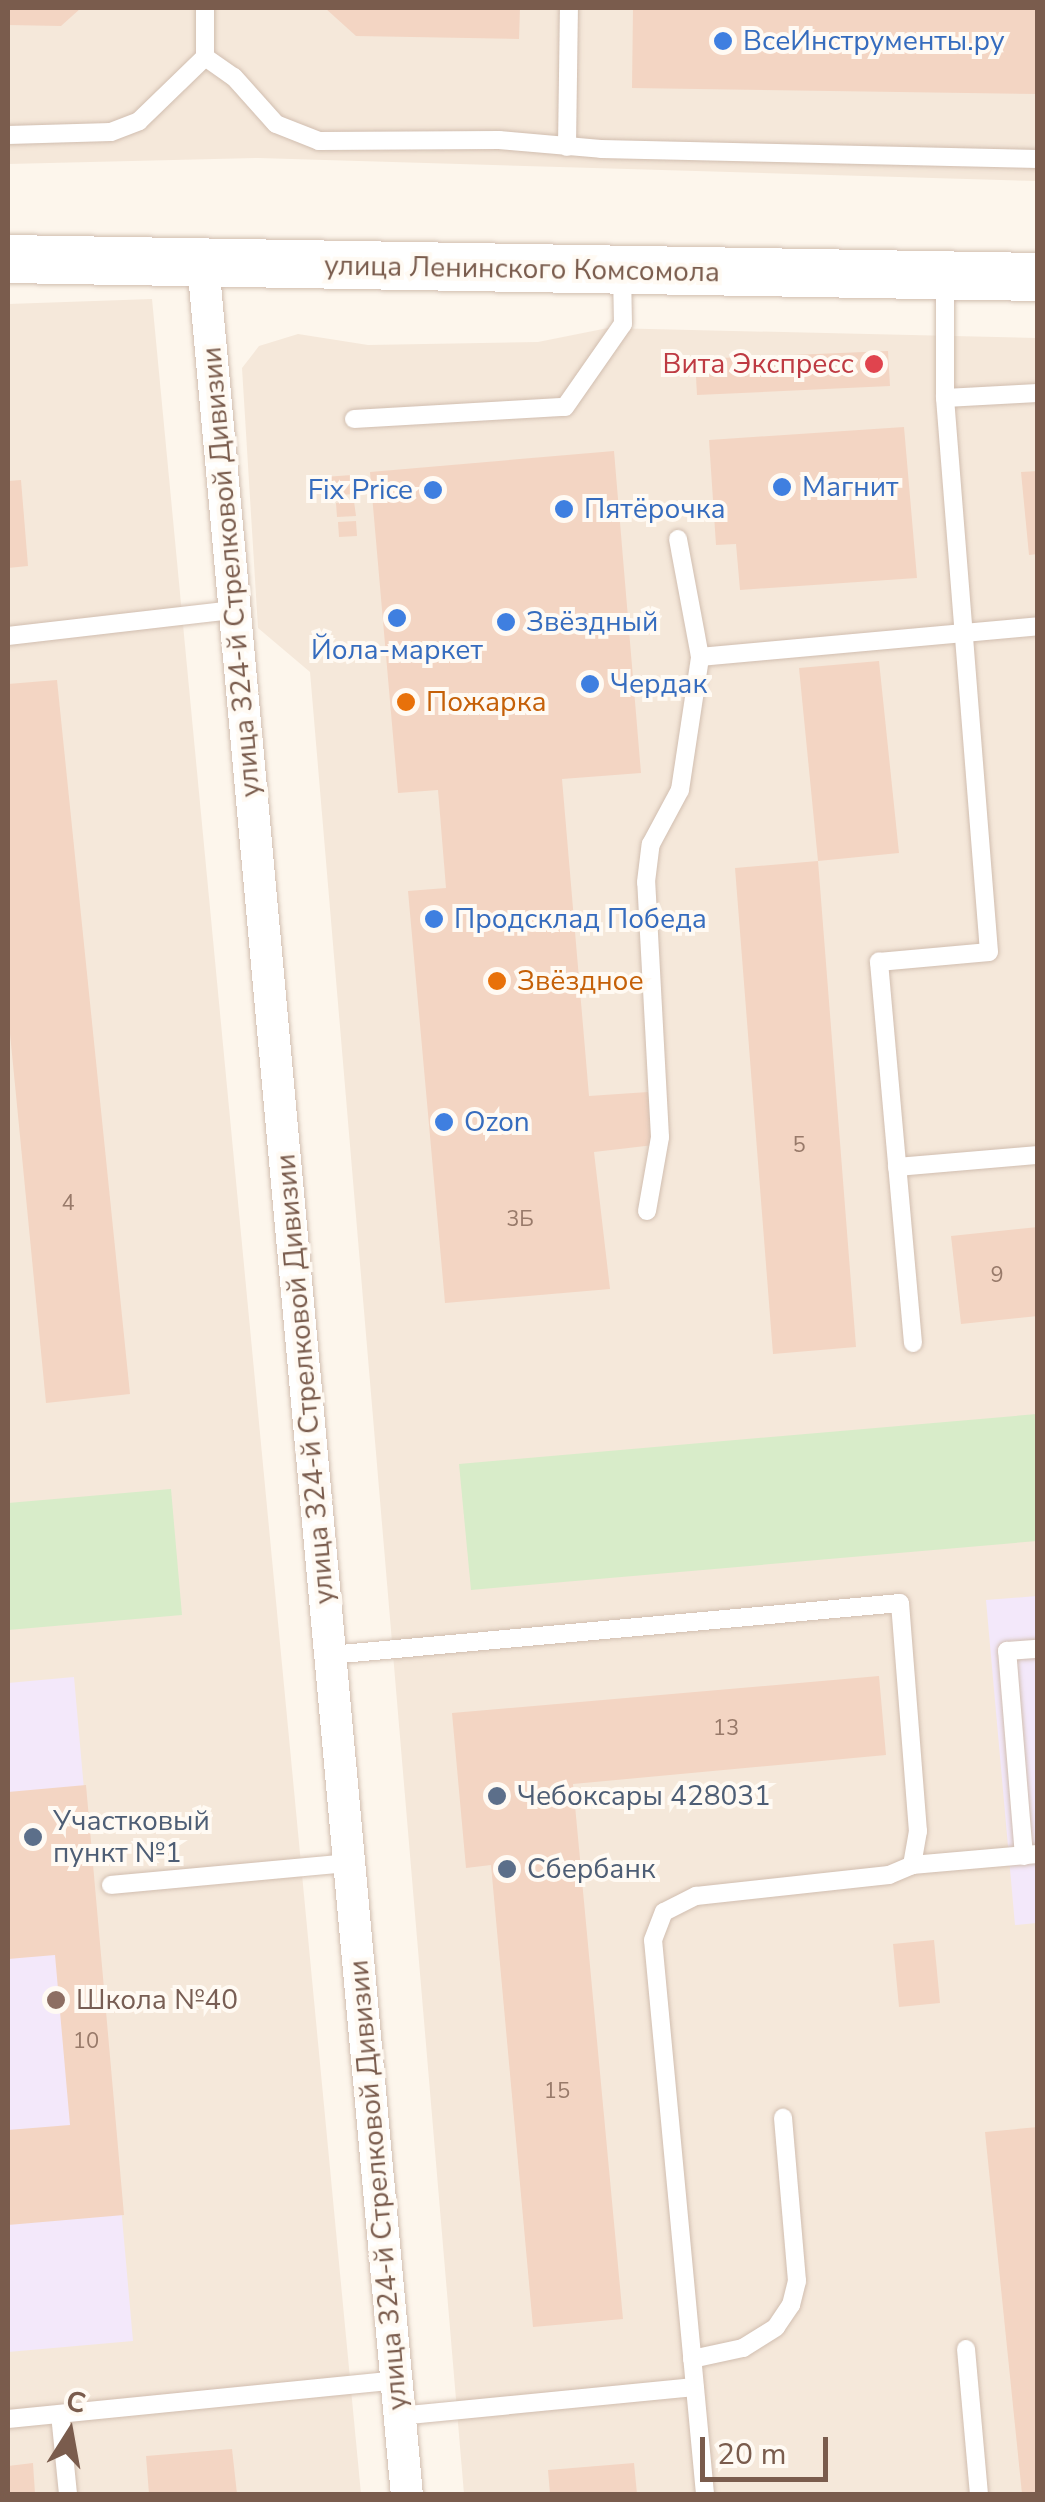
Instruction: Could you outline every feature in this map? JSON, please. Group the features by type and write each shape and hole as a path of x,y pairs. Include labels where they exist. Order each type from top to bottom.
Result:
{"main road":[{"name":"улица Ленинского Комсомола","path":"8,259 1038,278"}],"street":[{"name":"улица 324-й Стрелковой Дивизии","path":"203,263 407,2494"}],"lane":[{"path":"8,135 122,129 150,113 205,57 205,8"},
{"path":"567,147 569,8"},
{"path":"205,57 234,76 276,124 302,138 1038,159"},
{"path":"354,419 565,408 623,324 622,270"},
{"path":"913,1343 879,962 990,952 945,398 945,276"},
{"path":"945,398 1038,393"},
{"path":"646,1211 660,1137 646,882 652,844 680,790 700,657 678,539"},
{"path":"8,636 234,610"},
{"path":"700,657 1038,626"},
{"path":"898,1167 1038,1155"},
{"path":"330,1655 900,1603 918,1831 912,1864"},
{"path":"704,2494 653,1940 664,1912 696,1896 889,1874 912,1864 1031,1855 1008,1651 1038,1649"},
{"path":"110,1885 349,1863"},
{"path":"692,2360 743,2348 776,2328 791,2305 797,2281 783,2118"},
{"path":"966,2349 979,2494"},
{"path":"8,2419 396,2380"},
{"path":"400,2416 695,2387"},
{"path":"60,2414 68,2494"}],"shaded area":[{"path":"8,8 1037,8 1037,181 258,158 8,164"},
{"path":"152,299 361,2494 8,2494 8,304"},
{"path":"608,328 1037,338 1037,2494 464,2494 310,672 258,628 242,368 259,346 298,334 368,345 538,342"},
{"path":"1037,1596 1037,1923 1015,1925 986,1600"},
{"name":"Школа №40","path":"74,1677 133,2341 8,2352 8,1683"}],"green space":[{"path":"1037,1414 1037,1541 471,1590 459,1464"},
{"path":"171,1489 182,1615 8,1630 8,1503"}],"building":[{"path":"8,8 81,8 61,26 8,25"},
{"path":"325,8 520,8 519,39 356,36"},
{"path":"633,8 1038,8 1038,94 632,88"},
{"path":"888,351 890,386 697,395 695,359"},
{"path":"904,427 917,578 740,590 736,544 716,545 709,440"},
{"path":"614,451 641,773 562,779 589,1096 648,1092 654,1145 594,1152 610,1289 445,1303 408,891 446,888 438,790 398,793 370,472"},
{"path":"1038,471 1038,554 1029,555 1021,472"},
{"path":"352,475 354,494 326,496 324,477"},
{"path":"21,480 28,566 8,568 8,481"},
{"path":"354,501 356,516 337,517 336,503"},
{"path":"356,521 357,536 339,537 338,522"},
{"path":"879,661 899,853 818,861 799,668"},
{"path":"57,680 130,1394 46,1403 8,1013 8,684"},
{"path":"818,861 856,1347 773,1354 735,868"},
{"path":"1038,1227 1038,1316 961,1324 951,1236"},
{"path":"879,1676 886,1755 573,1784 623,2319 533,2327 491,1865 466,1868 452,1713"},
{"path":"86,1785 124,2215 8,2225 8,2130 70,2125 55,1955 8,1959 8,1792"},
{"path":"934,1940 940,2003 899,2007 893,1944"},
{"path":"1038,2127 1038,2494 1022,2494 985,2132"},
{"path":"232,2449 237,2494 149,2494 146,2456"},
{"path":"33,2463 35,2494 8,2494 8,2466"},
{"path":"634,2463 637,2494 550,2494 548,2470"}],"place":[{"name":"ВсеИнструменты.ру","path":"723,41"},
{"name":"Вита Экспресс","path":"874,364"},
{"name":"Магнит","path":"782,487"},
{"name":"Fix Price","path":"433,490"},
{"name":"Пятёрочка","path":"564,509"},
{"name":"Йола-маркет","path":"397,618"},
{"name":"Звёздный","path":"506,622"},
{"name":"Чердак","path":"590,684"},
{"name":"Пожарка","path":"406,702"},
{"name":"Продсклад Победа","path":"434,919"},
{"name":"Звёздное","path":"497,981"},
{"name":"Ozon","path":"444,1122"},
{"name":"Чебоксары 428031","path":"497,1796"},
{"name":"Участковый пункт №1","path":"33,1837"},
{"name":"Сбербанк","path":"507,1869"},
{"name":"Школа №40","path":"56,2000"}]}
